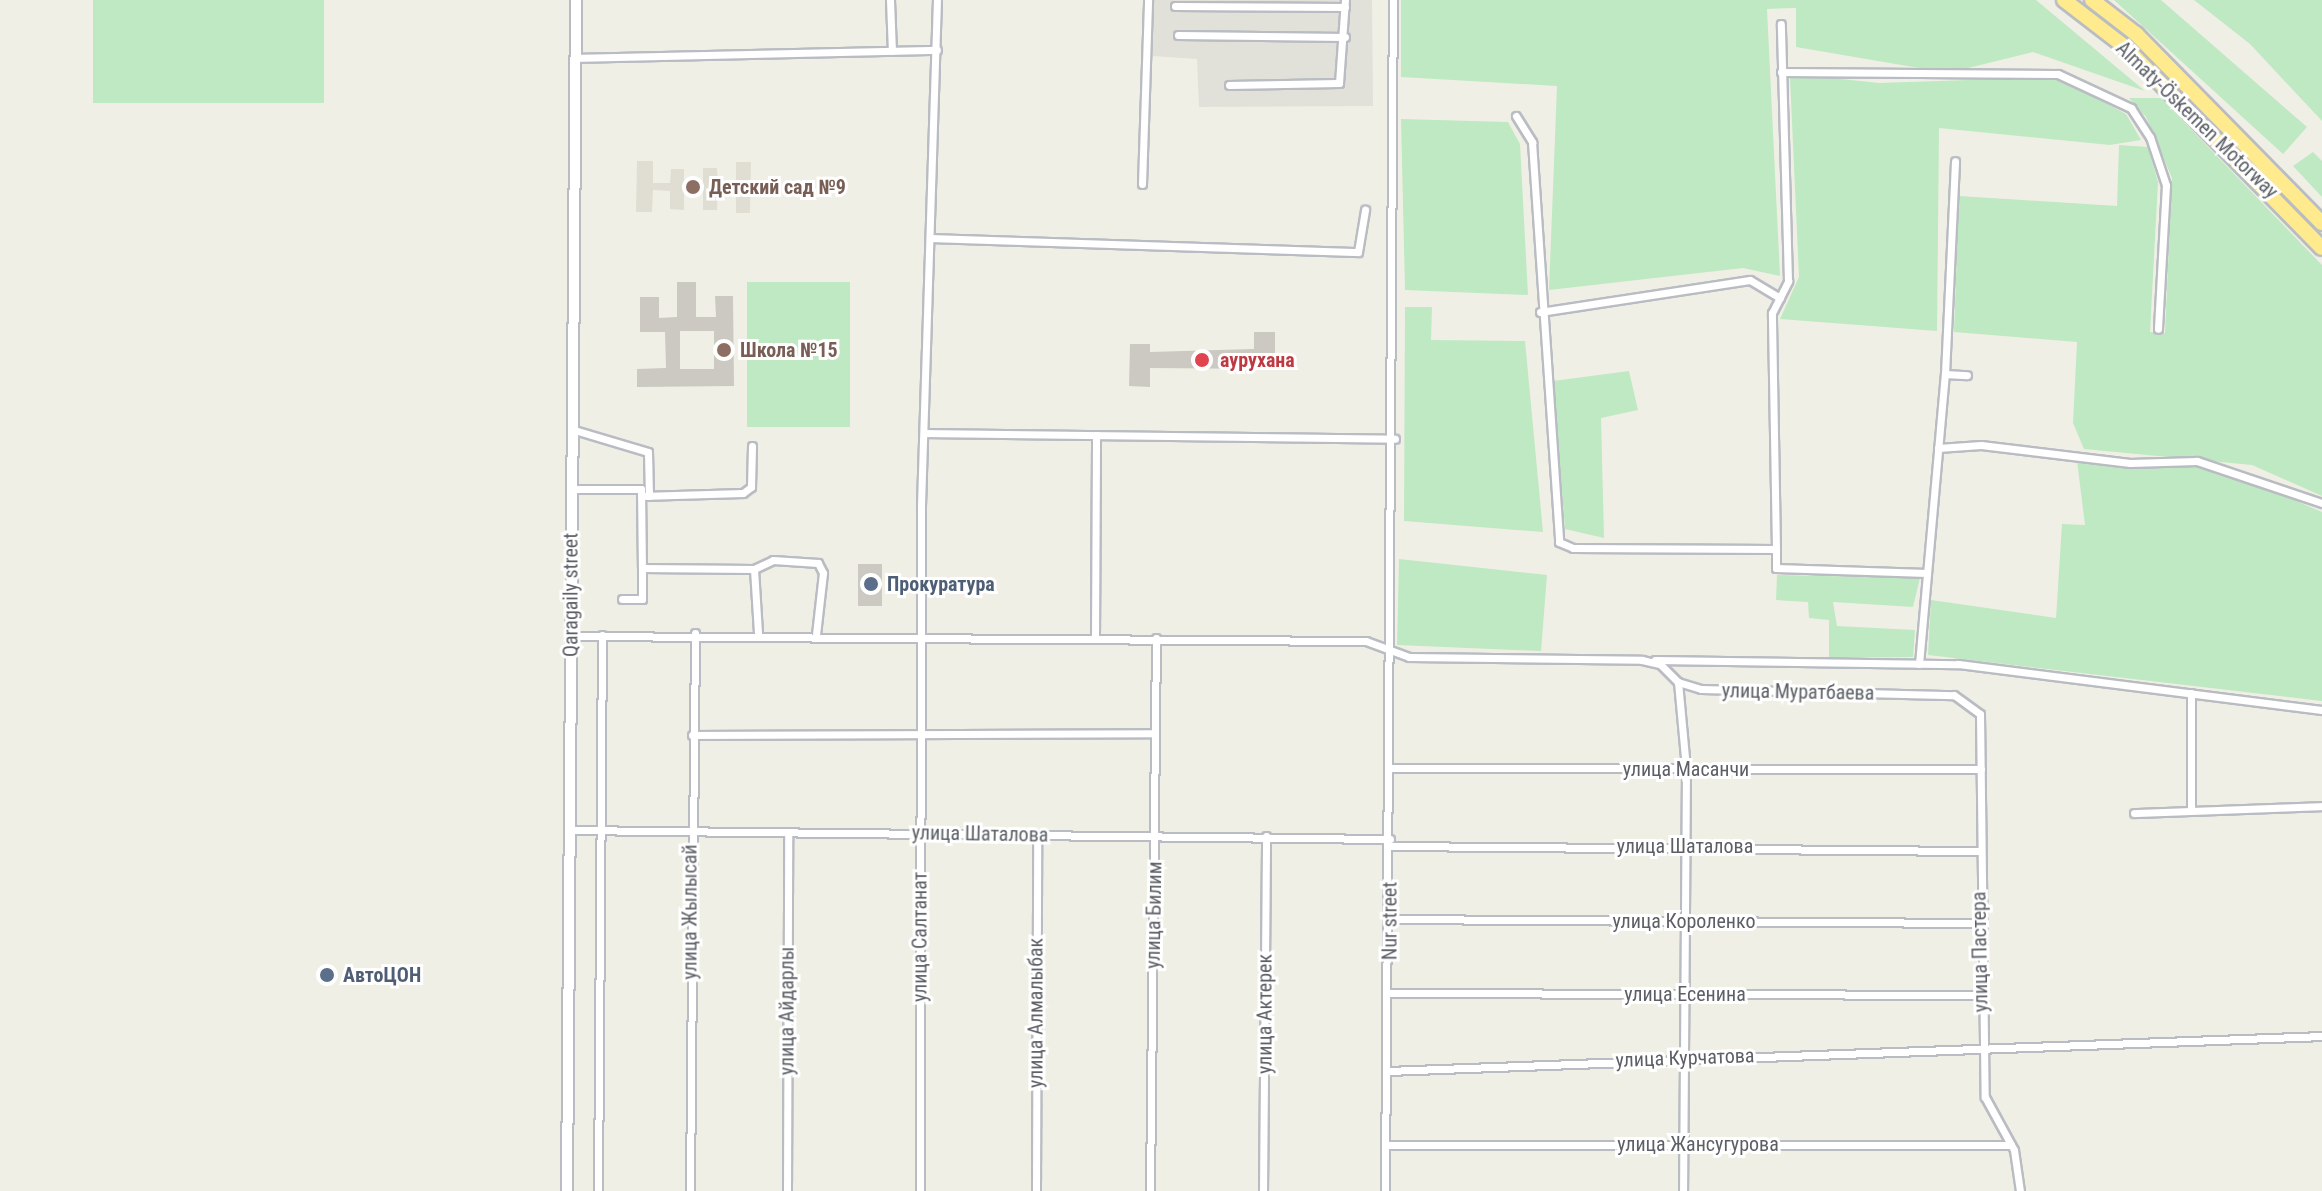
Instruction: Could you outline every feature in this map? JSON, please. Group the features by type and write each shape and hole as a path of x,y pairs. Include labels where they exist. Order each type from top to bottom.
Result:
{"highway":[{"name":"Almaty-Öskemen Motorway","path":"2064,0 2125,47 2322,248"},
{"name":"Almaty-Öskemen Motorway","path":"2092,0 2136,34 2322,223"}],"street":[{"name":"Qaragaily street","path":"567,1191 576,0"},
{"path":"890,0 892,51"},
{"name":"улица Салтанат","path":"920,1191 921,634 937,0"},
{"path":"1142,184 1148,0"},
{"name":"Nur street","path":"1385,1191 1395,439 1393,0"},
{"path":"1175,6 1345,4 1345,37 1339,83 1229,85"},
{"path":"1781,24 1788,281 1772,313 1776,568 1927,573"},
{"path":"1178,35 1345,37"},
{"path":"575,58 937,50"},
{"path":"1781,72 2058,74 2131,108 2150,137 2166,185 2158,329"},
{"path":"1516,116 1532,142 1540,312 1559,542 1573,548 1776,549"},
{"path":"1919,664 1945,374 1955,161"},
{"path":"933,238 1358,252 1365,210"},
{"path":"1540,312 1750,280 1780,298"},
{"path":"1945,374 1967,375"},
{"path":"571,429 648,452 642,599 622,599"},
{"path":"925,433 1395,439"},
{"path":"1095,638 1096,435"},
{"path":"1938,448 1981,445 2130,463 2197,461 2322,503"},
{"path":"645,496 743,493 751,487 752,446"},
{"path":"571,489 641,489 645,496"},
{"path":"642,568 754,569 773,560 818,563 823,573 816,634"},
{"path":"754,569 758,633"},
{"name":"улица Жылысай","path":"690,1191 690,831 695,633"},
{"name":"улица Муратбаева","path":"572,636 921,634 1366,641 1390,652 1439,659 1642,660 1670,670 1678,682 1742,693 1954,695 1974,705"},
{"path":"598,1191 602,635"},
{"name":"улица Билим","path":"1150,1191 1156,638"},
{"path":"1642,660 1919,664 2322,710"},
{"path":"1678,682 1686,769 1682,994 1683,1191"},
{"path":"2191,693 2191,811"},
{"name":"улица Пастера","path":"1974,705 1980,714 1979,923 1985,1097 2011,1145 2020,1191"},
{"path":"692,735 1155,733"},
{"name":"улица Масанчи","path":"1391,768 1981,769"},
{"path":"2134,813 2322,806"},
{"name":"улица Шаталова","path":"570,830 1266,836 1390,842 1980,851"},
{"name":"улица Айдарлы","path":"787,1191 788,832"},
{"name":"улица Алмалыбак","path":"1036,1191 1037,834"},
{"name":"улица Актерек","path":"1263,1191 1266,836"},
{"name":"улица Короленко","path":"1389,919 1979,923"},
{"name":"улица Есенина","path":"1389,993 1980,995"},
{"name":"улица Курчатова","path":"1387,1071 1683,1057 1982,1050 2322,1036"},
{"name":"улица Жансугурова","path":"1385,1145 2011,1145"}],"shaded area":[{"path":"1153,0 1372,0 1373,106 1199,107 1197,59 1153,56"},
{"name":"Детский сад №9","path":"637,161 653,161 653,183 670,183 671,169 684,169 684,183 703,183 703,168 717,168 718,184 736,184 736,162 751,162 750,213 736,213 736,190 718,190 717,210 703,210 703,191 684,191 684,210 670,209 670,191 653,190 652,212 636,212"}],"green space":[{"path":"93,0 324,0 324,103 93,103"},
{"path":"1401,0 2036,0 2145,91 2033,52 1948,73 1796,47 1796,8 1767,9 1780,276 1743,268 1549,290 1557,86 1401,77"},
{"path":"2114,0 2161,0 2307,127 2283,154"},
{"path":"2194,0 2322,0 2322,121 2250,44"},
{"path":"1804,75 1879,83 2057,77 2126,114 2141,140 2110,145 1939,128 1937,331 1780,319 1799,277 1790,78"},
{"path":"2129,98 2161,98 2322,265 2322,496 2252,465 2084,449 2073,423 2077,342 1954,332 1959,196 2117,206 2119,145 2148,147 2158,182 2150,332 2165,333 2172,178 2146,117"},
{"path":"1401,119 1508,122 1520,144 1528,295 1405,290"},
{"path":"2313,152 2322,161 2322,197 2293,166"},
{"path":"747,282 850,282 850,427 747,427"},
{"path":"1405,307 1432,307 1431,340 1525,341 1543,532 1404,521"},
{"path":"1629,371 1638,410 1601,418 1604,538 1565,529 1553,381"},
{"path":"2077,461 2220,468 2322,512 2322,701 1928,655 1931,600 2056,618 2062,524 2085,525"},
{"path":"1399,559 1547,575 1541,651 1397,645"},
{"path":"1777,575 1920,578 1913,607 1833,602 1837,626 1915,630 1913,657 1829,658 1829,620 1809,618 1808,602 1776,600"}],"building":[{"name":"Школа №15","path":"677,282 696,282 696,317 716,317 715,296 733,296 734,386 637,387 637,369 666,368 665,332 640,332 640,297 659,297 659,318 677,317","holes":["680,331 714,331 714,369 680,369"]},
{"name":"аурухана","path":"1254,332 1275,332 1275,369 1150,368 1150,387 1129,386 1130,344 1150,344 1150,352 1254,349"},
{"name":"Прокуратура","path":"858,564 882,564 882,606 858,606"}],"place":[{"name":"Детский сад №9","path":"693,187"},
{"name":"Школа №15","path":"724,350"},
{"name":"аурухана","path":"1202,360"},
{"name":"Прокуратура","path":"871,584"},
{"name":"АвтоЦОН","path":"327,975"}]}
